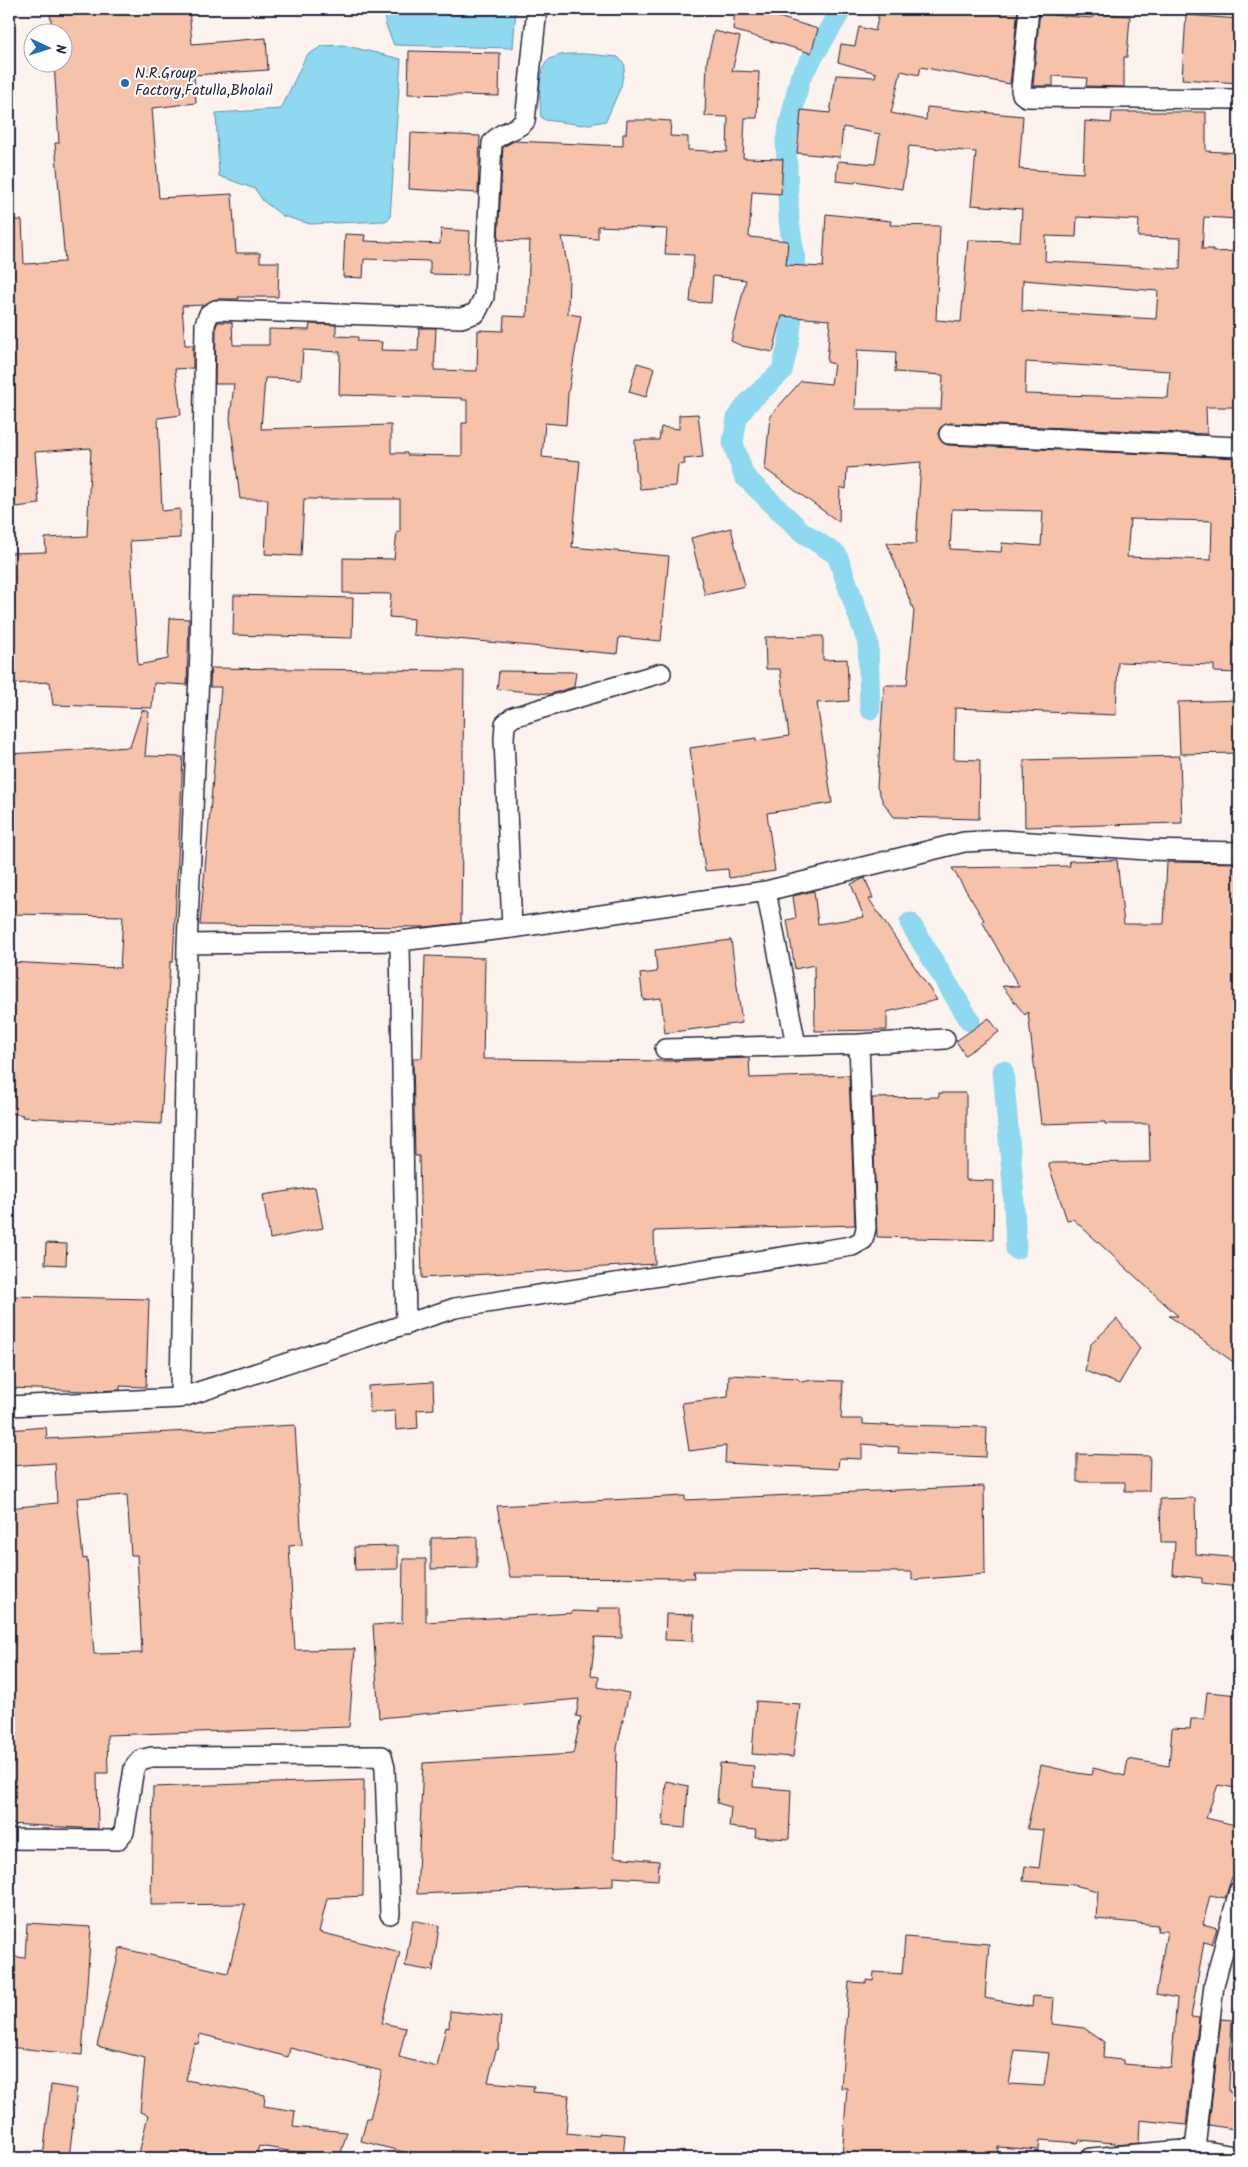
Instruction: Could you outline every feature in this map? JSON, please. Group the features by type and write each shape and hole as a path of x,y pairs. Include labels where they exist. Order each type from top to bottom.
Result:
{"street":[{"path":"180,1398 187,944 200,653 205,324 209,314 216,310 461,318 476,313 484,297 492,143 497,136 520,127 525,121 537,9"},
{"path":"1029,9 1020,90 1026,97 1239,99"},
{"path":"949,434 1239,447"},
{"path":"512,928 504,739 505,724 513,718 661,673"},
{"path":"187,944 400,941 512,928 766,891 964,842 1003,840 1147,850 1239,852"},
{"path":"766,891 796,1045"},
{"path":"400,941 406,1325"},
{"path":"665,1049 858,1044 944,1039"},
{"path":"9,1406 180,1398 455,1308 852,1246 863,1240 866,1228 858,1044"},
{"path":"9,1839 117,1840 124,1832 134,1768 140,1760 152,1757 382,1756 385,1768 390,1914"},
{"path":"1195,2149 1214,1984 1239,1891"},
{"path":"1091,2158 1195,2149 1239,2157"}],"water":[{"path":"387,9 516,9 513,48 394,45 385,23"},
{"path":"343,45 401,59 390,218 385,221 310,224 283,216 263,201 255,189 219,176 216,113 281,109 306,56 322,46"},
{"path":"587,54 618,57 625,65 621,86 606,121 583,125 545,120 541,117 540,93 543,68 552,58 560,55"}],"building":[{"path":"50,9 189,9 192,44 266,38 268,70 194,75 196,103 152,108 159,198 232,194 236,253 260,253 260,262 279,262 278,297 216,299 203,305 182,306 185,345 193,345 193,368 175,369 181,415 158,418 162,511 180,509 180,538 130,541 138,665 168,659 170,618 189,619 187,685 154,683 152,708 53,705 50,682 9,684 9,553 46,552 45,538 87,536 91,448 35,452 39,504 9,508 9,220 22,220 24,264 65,262 55,143 59,143 55,72 72,72 72,22 51,22"},
{"path":"735,9 752,9 818,29 811,53 733,30"},
{"path":"880,9 1018,9 1010,84 921,67 919,75 901,71 891,113 926,120 927,107 1023,116 1019,169 1083,173 1085,121 1111,123 1112,112 1206,112 1206,151 1239,153 1239,219 1204,217 1202,249 1213,249 1213,252 1239,251 1239,407 1206,407 1207,434 950,423 940,428 938,434 943,443 948,445 1239,458 1239,673 1214,672 1214,665 1118,662 1116,715 955,708 954,759 980,760 979,819 894,817 883,802 877,787 884,685 907,685 914,611 887,543 916,544 921,462 847,468 846,489 840,487 839,522 765,469 770,416 801,381 831,384 834,364 827,362 830,320 782,316 773,352 742,346 731,341 746,280 713,276 711,303 690,302 694,255 665,254 667,229 598,226 598,239 562,237 569,274 568,314 581,316 568,394 566,425 545,423 542,457 580,461 572,547 669,556 661,641 619,637 617,654 413,635 414,619 389,617 391,594 343,593 343,558 394,559 397,532 400,532 400,499 304,499 301,556 265,554 268,499 240,499 230,418 234,384 215,384 216,326 218,322 232,322 233,345 269,345 269,329 309,330 310,324 336,325 336,336 358,337 358,341 382,342 381,350 418,351 419,328 436,328 434,370 477,371 478,330 503,331 504,316 527,317 530,241 498,240 503,147 514,141 623,146 623,134 626,134 627,120 654,120 671,121 670,136 688,137 688,150 727,152 728,117 705,116 707,61 714,31 740,37 732,71 759,72 757,118 745,118 743,158 783,159 781,194 752,192 749,237 788,241 786,265 823,267 826,214 891,221 890,225 940,226 936,320 961,322 968,240 1020,241 1022,209 971,205 976,152 909,146 902,189 856,181 855,183 836,181 838,161 875,164 880,134 843,127 840,157 797,153 801,110 830,113 836,75 875,77 876,73 838,62 841,44 855,46 859,27 875,31","holes":["1077,217 1139,220 1138,237 1181,238 1180,269 1045,261 1046,236 1076,237","1023,280 1158,291 1156,319 1022,311","303,350 340,352 339,395 462,398 462,400 467,400 467,423 462,423 462,456 391,453 391,425 261,429 265,378 301,379","857,350 896,352 895,372 943,375 941,409 855,409","1026,362 1170,371 1168,398 1025,394","952,509 1043,511 1041,546 1002,543 1001,552 950,549","1130,519 1212,521 1211,560 1127,557"]},
{"path":"1040,9 1052,9 1052,15 1092,18 1092,13 1130,16 1127,57 1124,57 1124,87 1086,86 1087,78 1053,76 1053,86 1033,86"},
{"path":"1186,15 1239,19 1239,83 1182,79"},
{"path":"409,51 500,53 499,96 408,94"},
{"path":"411,133 480,136 478,193 409,189"},
{"path":"441,229 470,231 468,275 430,274 430,261 364,259 363,278 343,277 345,234 365,235 364,241 440,244"},
{"path":"637,363 654,368 646,397 629,392"},
{"path":"698,414 703,457 684,459 685,464 678,465 676,486 640,489 636,469 635,440 659,440 661,427 679,429 679,415"},
{"path":"731,528 745,586 705,595 691,538"},
{"path":"234,595 353,598 352,638 233,635"},
{"path":"823,636 823,660 847,659 849,701 817,703 832,803 767,813 775,871 729,878 728,869 705,871 690,748 756,738 756,741 789,736 780,669 766,669 765,637"},
{"path":"211,668 464,671 461,923 425,927 200,925 221,687 210,687"},
{"path":"499,671 576,672 574,687 550,694 497,689"},
{"path":"1239,700 1239,753 1180,754 1178,702"},
{"path":"142,710 149,712 145,756 183,757 173,962 170,962 161,1124 22,1117 23,1115 9,1113 9,962 120,968 123,916 9,914 9,754 130,747"},
{"path":"1180,756 1182,823 1025,827 1024,760"},
{"path":"1117,860 1124,924 1164,924 1167,862 1239,863 1239,1068 1235,1068 1235,1204 1239,1204 1239,1366 1169,1316 1178,1316 1073,1219 1067,1220 1048,1163 1150,1162 1149,1124 1105,1124 1105,1122 1041,1124 1028,1012 1025,1015 1002,986 1019,987 982,921 984,920 952,868 1070,866 1069,861"},
{"path":"865,878 873,898 869,899 937,1000 887,1012 887,1030 815,1031 814,965 795,969 787,920 796,918 793,896 814,891 818,924 864,917 851,884"},
{"path":"731,940 742,1023 665,1033 661,998 643,1000 640,974 657,972 655,950"},
{"path":"425,956 485,958 483,1059 669,1061 749,1058 750,1078 849,1075 855,1225 654,1231 655,1264 422,1278 419,1156 415,1156 413,1058 422,1058"},
{"path":"989,1018 999,1032 965,1055 956,1041"},
{"path":"939,1093 966,1093 966,1180 994,1181 993,1240 877,1237 872,1098 939,1097"},
{"path":"315,1187 323,1228 270,1239 263,1195"},
{"path":"46,1243 67,1244 66,1265 45,1264"},
{"path":"9,1296 149,1299 146,1387 120,1386 120,1390 87,1391 9,1388"},
{"path":"1117,1319 1140,1348 1119,1384 1085,1371 1090,1345"},
{"path":"729,1375 797,1378 801,1382 813,1380 843,1381 841,1419 863,1419 863,1424 987,1427 986,1457 898,1453 899,1447 862,1444 862,1459 839,1458 838,1469 725,1463 726,1446 689,1451 682,1403 728,1397"},
{"path":"433,1382 434,1409 417,1410 418,1428 396,1430 395,1411 370,1413 368,1386"},
{"path":"295,1425 302,1545 289,1546 295,1650 355,1649 349,1727 107,1735 108,1773 97,1773 98,1829 9,1824 9,1508 57,1503 55,1463 10,1466 9,1430 46,1427 47,1439","holes":["127,1495 131,1555 137,1555 142,1653 94,1654 87,1558 83,1559 77,1498"]},
{"path":"1077,1454 1150,1456 1149,1491 1125,1491 1125,1482 1077,1482"},
{"path":"984,1486 985,1574 912,1580 912,1572 693,1571 694,1578 510,1577 497,1506 685,1496 685,1500"},
{"path":"1195,1498 1196,1554 1239,1558 1239,1587 1202,1583 1202,1578 1173,1575 1175,1542 1161,1542 1160,1499"},
{"path":"477,1537 477,1568 431,1569 431,1538"},
{"path":"398,1546 398,1569 355,1570 354,1547"},
{"path":"403,1559 426,1559 426,1622 572,1613 572,1611 598,1612 598,1608 622,1608 622,1638 595,1637 591,1675 599,1677 598,1687 629,1693 617,1748 614,1857 659,1861 658,1880 613,1877 613,1886 417,1894 423,1763 573,1754 581,1717 576,1716 579,1699 379,1718 373,1625 402,1623"},
{"path":"666,1614 694,1615 693,1641 665,1640"},
{"path":"1207,1692 1239,1695 1239,1755 1235,1788 1218,1785 1206,1818 1239,1826 1239,1857 1235,1877 1232,1877 1225,1898 1210,1895 1203,1924 1217,1928 1212,1944 1204,1942 1191,2017 1199,2018 1186,2125 1140,2120 1139,2143 1115,2145 1115,2143 1079,2140 1078,2143 1040,2140 1039,2150 998,2147 997,2158 842,2158 847,2088 841,2088 849,1982 866,1983 866,1980 873,1981 874,1972 902,1974 905,1937 989,1944 985,1998 1032,2007 1033,1996 1054,1998 1052,2024 1084,2028 1104,2042 1103,2058 1123,2060 1123,2064 1171,2068 1177,1998 1156,1994 1167,1931 1157,1931 1158,1925 1096,1919 1098,1891 1074,1885 1023,1881 1025,1866 1039,1868 1044,1830 1027,1829 1041,1765 1091,1775 1093,1768 1125,1776 1128,1759 1169,1766 1172,1728 1190,1729 1191,1719 1204,1719","holes":["1015,2050 1049,2053 1044,2086 1009,2084"]},
{"path":"756,1701 800,1704 793,1757 752,1754"},
{"path":"720,1763 754,1766 753,1787 791,1790 789,1839 755,1837 756,1830 729,1827 731,1807 717,1803"},
{"path":"364,1780 363,1896 327,1898 319,1932 400,1952 382,2023 406,2028 399,2057 437,2067 446,2027 449,2028 450,2011 501,2017 498,2050 496,2050 488,2082 534,2086 533,2092 569,2095 566,2133 599,2136 599,2133 625,2135 623,2158 511,2158 511,2153 452,2151 452,2155 404,2152 361,2141 367,2118 370,2118 382,2071 290,2048 288,2057 200,2034 198,2044 194,2043 186,2080 265,2095 264,2106 295,2111 293,2127 347,2132 341,2153 295,2152 259,2146 255,2158 138,2158 148,2115 140,2112 145,2058 97,2046 120,1948 228,1973 245,1904 151,1905 153,1787"},
{"path":"666,1781 688,1786 685,1828 663,1826"},
{"path":"413,1920 439,1926 433,1971 405,1966"},
{"path":"27,1923 91,1927 82,2055 9,2047 9,1956 25,1958"},
{"path":"1221,2019 1232,2020 1229,2092 1239,2094 1239,2130 1209,2125"},
{"path":"51,2085 77,2089 69,2158 43,2158"}],"waterway":[{"path":"842,9 800,78 786,140 789,221 797,273 789,341 782,371 748,403 737,418 733,443 744,476 802,532 837,555 868,643 870,709"},
{"path":"910,923 970,1021"},
{"path":"1003,1071 1013,1185 1016,1249"}],"place":[{"name":"N.R.Group Factory,Fatulla,Bholail","path":"125,83"}]}
